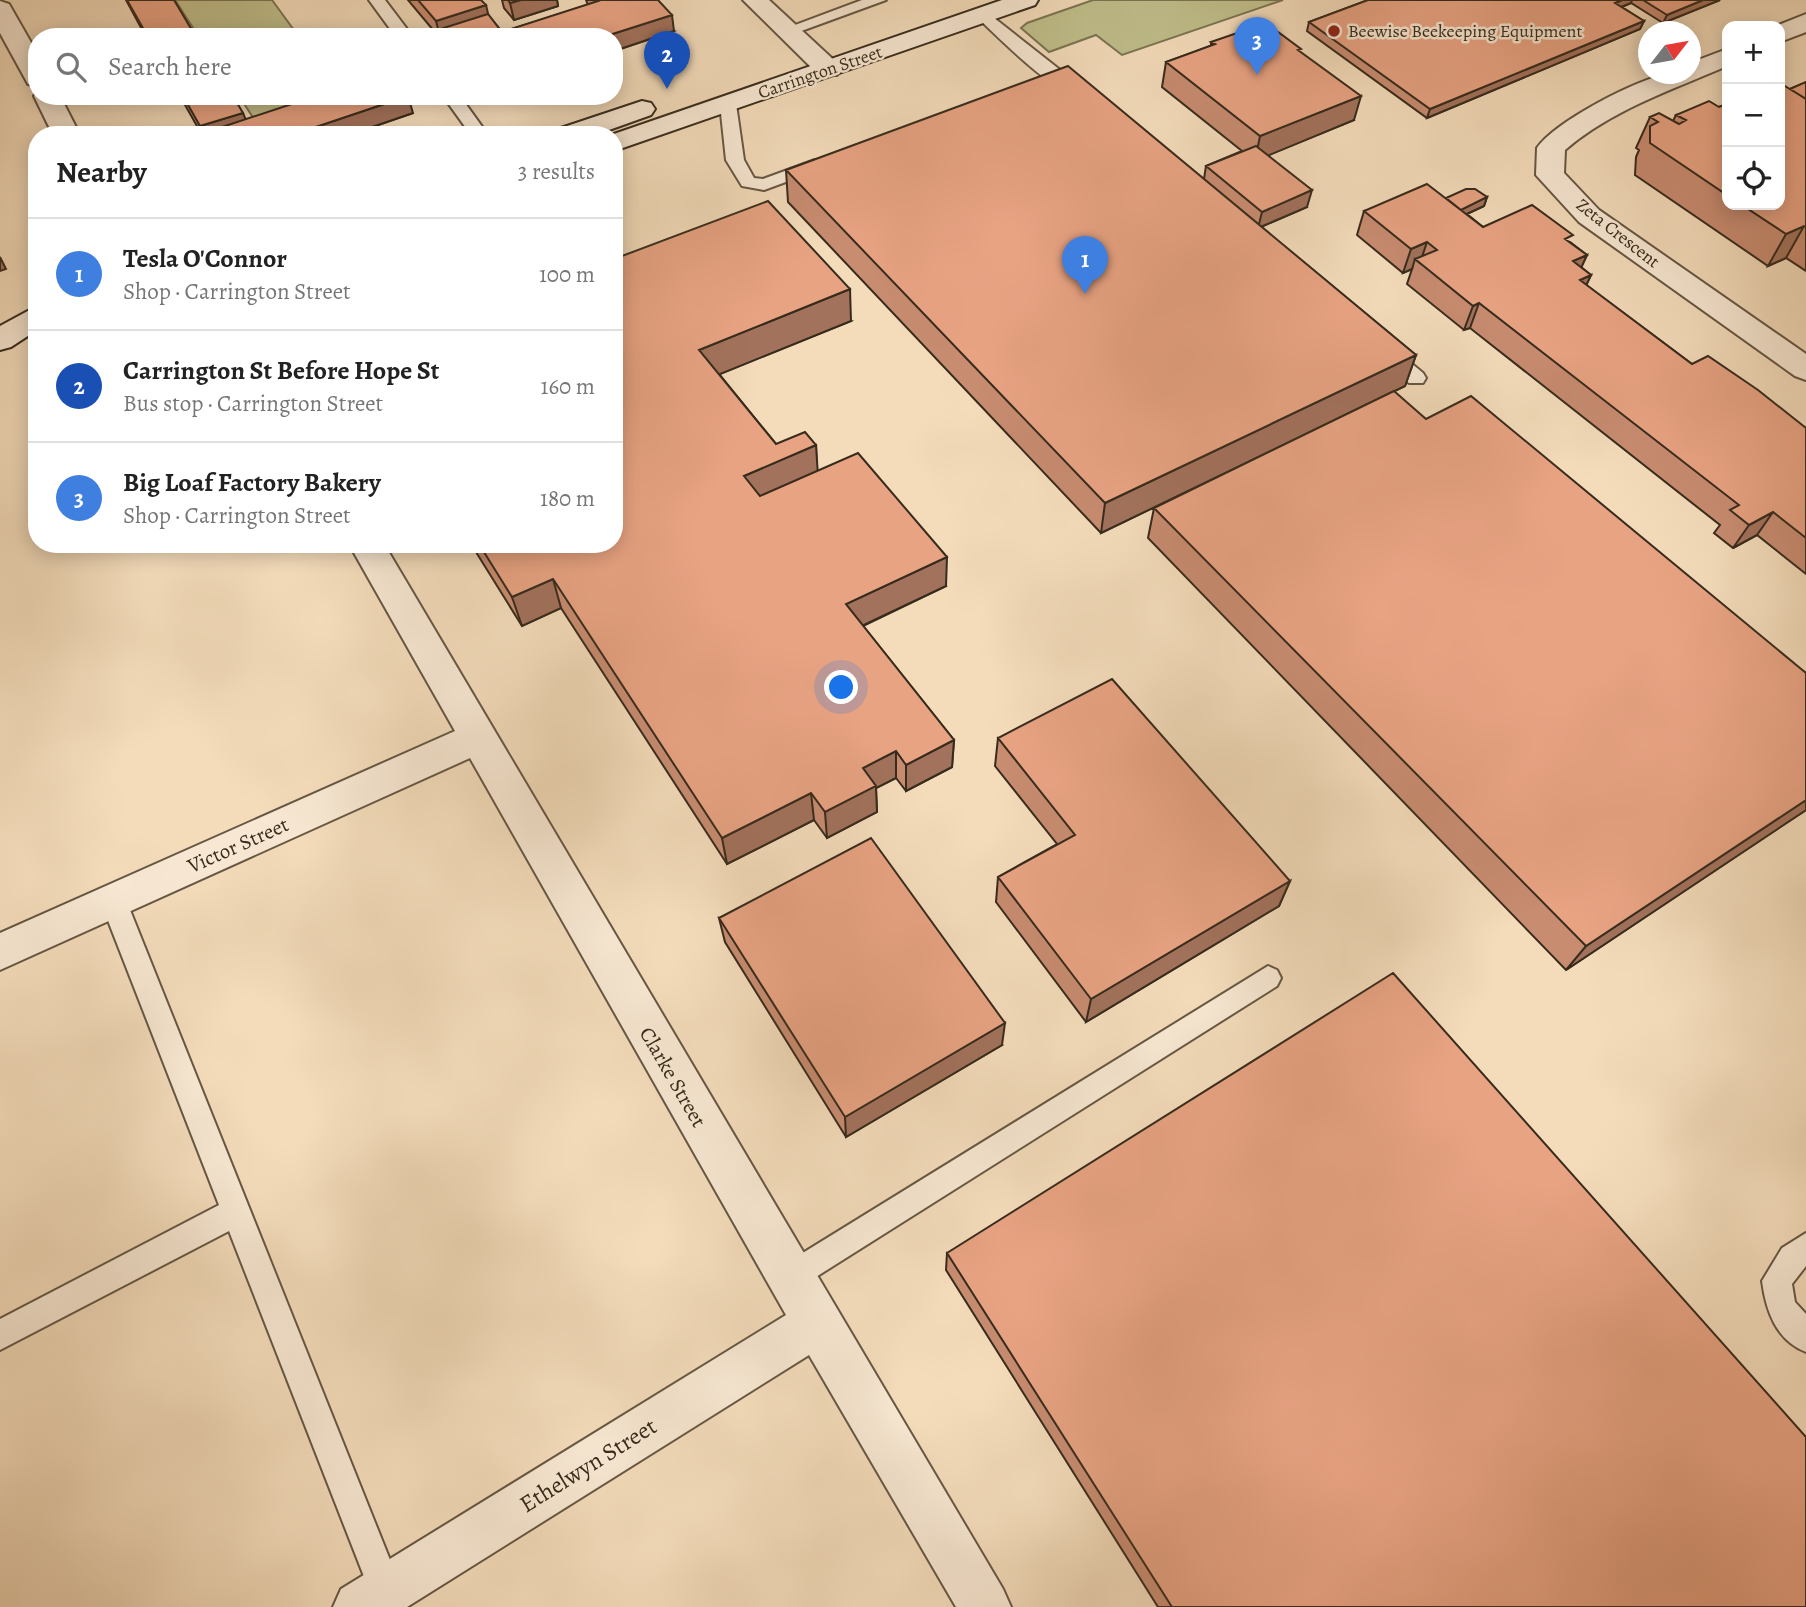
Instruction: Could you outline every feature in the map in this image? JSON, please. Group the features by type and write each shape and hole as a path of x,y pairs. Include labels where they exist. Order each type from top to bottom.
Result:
{"street":[{"path":"755,0 818,61"},
{"name":"Carrington Street","path":"623,140 728,104 818,61 962,0"},
{"name":"Carrington Street","path":"598,126 984,15 1026,0"},
{"path":"0,9 28,61"},
{"path":"1785,32 1806,22"},
{"name":"Zeta Crescent","path":"1701,68 1722,59"},
{"name":"Zeta Crescent","path":"1665,84 1598,114 1566,133 1551,148 1550,175 1589,216 1806,369"},
{"path":"52,105 62,126"},
{"path":"0,341 28,323"},
{"path":"0,341 28,339"},
{"name":"Clarke Street","path":"371,553 790,1277 985,1607"},
{"name":"Victor Street","path":"0,952 477,738"},
{"name":"Ethelwyn Street","path":"372,1599 817,1323"}],"lane":[{"path":"377,0 398,28"},
{"path":"787,30 878,0"},
{"path":"984,15 1031,58 1088,101"},
{"path":"1030,85 1055,75"},
{"path":"728,104 735,160 748,182 764,185 827,161"},
{"path":"458,105 473,126"},
{"path":"1375,344 1416,378"},
{"path":"113,900 235,1212 372,1599"},
{"path":"790,1277 1268,978"},
{"path":"0,1335 235,1212"},
{"path":"1806,1248 1792,1258 1777,1281 1781,1309 1806,1337"}],"shaded area":[{"path":"175,0 272,0 292,28 193,28"},
{"path":"1093,0 1283,0 1122,55 1096,35 1049,52 1021,28 1027,23"},
{"path":"245,105 347,105 284,126 258,126"}],"building":[{"path":"127,0 174,0 191,28 143,28"},
{"path":"418,0 481,0 486,5 436,21"},
{"path":"596,0 658,0 672,15 623,31 623,28 514,28 598,1"},
{"path":"1368,0 1622,0 1615,3 1644,21 1638,21 1638,23 1430,109 1309,22"},
{"path":"1643,0 1703,0 1667,15"},
{"path":"488,14 499,28 444,28"},
{"path":"1266,23 1361,96 1260,136 1166,62 1215,44 1211,42"},
{"path":"1068,66 1416,355 1105,503 786,170"},
{"path":"1806,82 1806,99 1790,89"},
{"path":"1785,86 1806,99 1806,227 1786,234 1750,210 1785,210"},
{"path":"1709,101 1719,107 1722,106 1722,192 1650,143 1650,126 1658,122 1650,117 1659,113 1679,124 1686,120 1676,115"},
{"path":"188,105 238,105 243,113 200,126"},
{"path":"289,105 381,105 319,126 225,126"},
{"path":"1256,146 1312,190 1262,212 1206,166"},
{"path":"1427,184 1483,227 1532,205 1573,235 1565,239 1587,255 1573,261 1591,275 1580,280 1692,364 1708,356 1758,390 1806,428 1806,538 1773,512 1749,525 1730,510 1739,505 1479,303 1473,306 1415,259 1437,250 1427,242 1411,249 1364,211"},
{"path":"1466,189 1475,189 1487,197 1461,210 1446,198"},
{"path":"768,201 850,289 699,350 776,444 805,432 816,445 744,476 760,496 858,453 947,557 846,604 954,740 906,765 896,751 863,768 876,786 825,812 811,793 722,838 553,579 512,597 485,553 623,553 623,256"},
{"path":"1394,391 1426,419 1471,396 1806,673 1806,800 1586,946 1154,508"},
{"path":"1112,679 1290,881 1091,999 998,877 1075,835 998,738"},
{"path":"871,838 1005,1023 845,1117 719,918"},
{"path":"1393,973 1806,1437 1806,1607 1172,1607 947,1253"}],"place":[{"name":"Beewise Beekeeping Equipment","path":"1334,31"},
{"name":"Big Loaf Factory Bakery","path":"1257,75"},
{"name":"Carrington St Before Hope St","path":"667,89"},
{"name":"Tesla O'Connor","path":"1085,294"}]}
